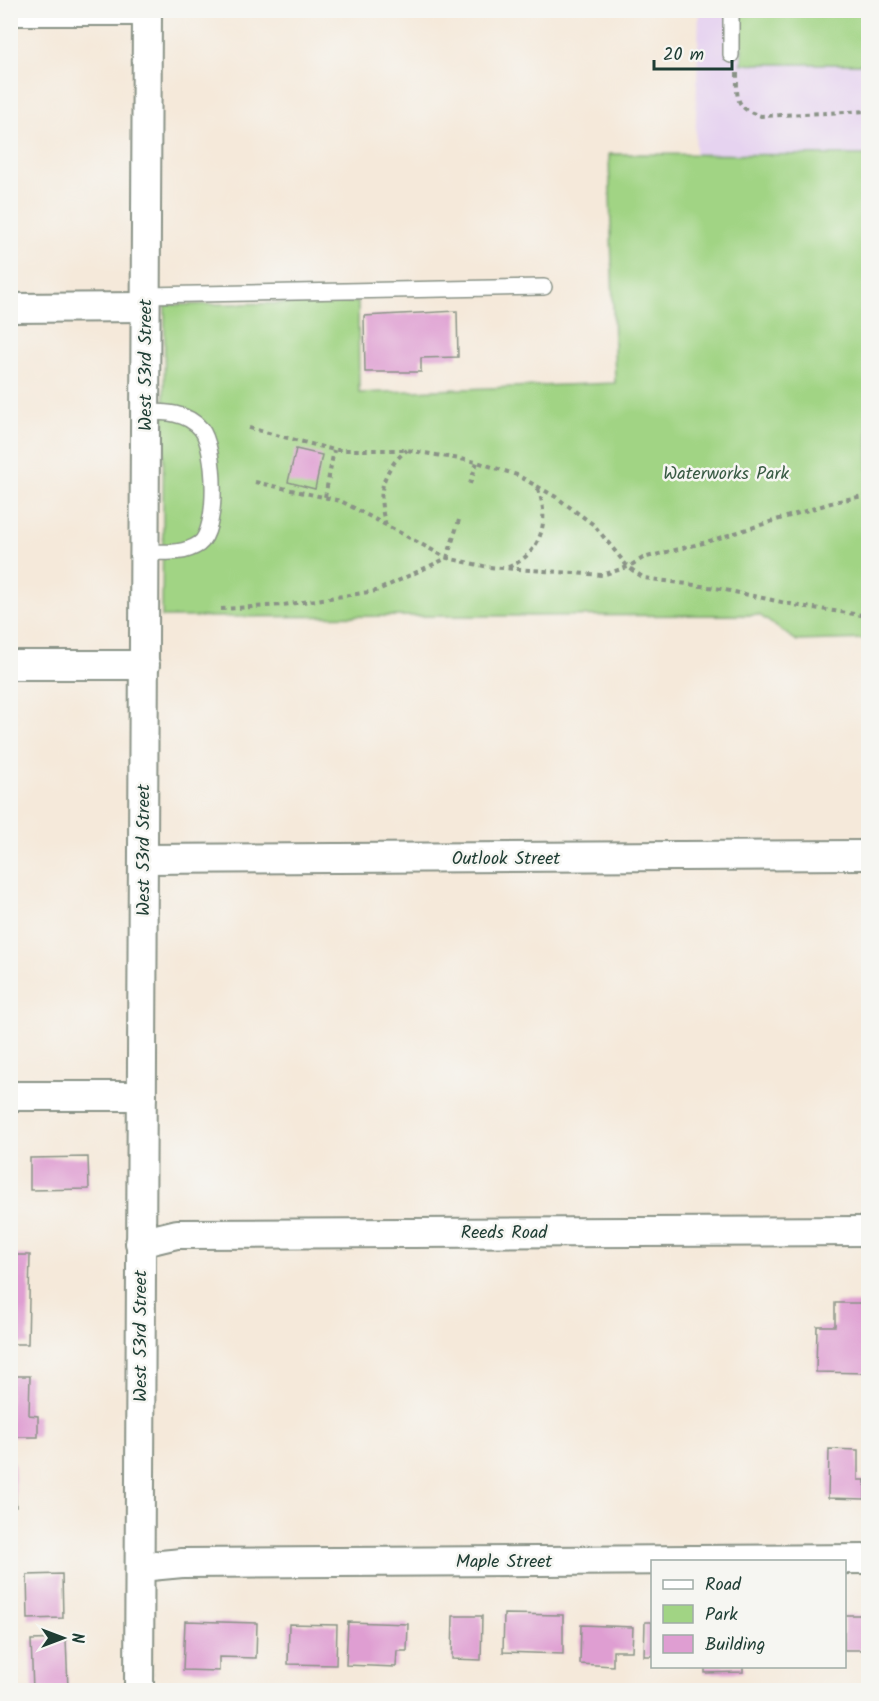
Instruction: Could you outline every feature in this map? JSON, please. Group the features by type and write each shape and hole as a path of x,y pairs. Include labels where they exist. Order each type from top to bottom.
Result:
{"street":[{"path":"10,11 147,11"},
{"name":"West 53rd Street","path":"139,1690 147,11"},
{"path":"10,308 145,301"},
{"path":"10,665 145,665"},
{"name":"Outlook Street","path":"143,859 868,855"},
{"path":"10,1096 142,1096"},
{"name":"Reeds Road","path":"140,1243 177,1234 868,1231"},
{"name":"Maple Street","path":"140,1567 182,1563 868,1558"}],"lane":[{"path":"731,10 731,55"},
{"path":"145,301 544,287"},
{"path":"145,412 168,412 189,418 202,429 209,444 213,462 210,527 202,542 176,552 145,552"}],"path":[{"path":"731,55 737,64 737,97 741,107 750,112 761,116 868,111"},
{"path":"249,428 334,450 408,450 477,462 517,475 556,497 594,525 628,567 644,578 716,588 800,606 868,616"},
{"path":"324,497 334,450"},
{"path":"386,525 381,484 388,467 408,450"},
{"path":"471,484 477,462"},
{"path":"255,483 341,501 447,558 505,568 602,575 628,567 643,558 703,543 834,502 868,495"},
{"path":"505,568 525,558 540,540 544,525 544,509 537,486"},
{"path":"221,609 283,606 376,591 447,558 459,520"}],"shaded area":[{"path":"699,11 868,11 868,155 695,155"}],"green space":[{"path":"742,11 868,11 868,64 742,64"},
{"name":"Waterworks Park","path":"609,154 868,155 868,639 797,641 759,615 162,617 165,305 358,302 359,393 615,383"}],"building":[{"path":"457,311 458,357 421,358 421,372 365,372 364,316"},
{"path":"296,449 322,455 315,489 288,482"},
{"path":"88,1157 89,1189 30,1190 30,1158"},
{"path":"10,1255 30,1255 28,1344 10,1344"},
{"path":"835,1303 868,1303 868,1373 816,1372 817,1326 835,1326"},
{"path":"10,1376 30,1376 29,1415 38,1416 38,1437 10,1437"},
{"path":"829,1449 858,1450 858,1480 865,1480 865,1499 828,1498"},
{"path":"10,1462 14,1462 16,1507 10,1507"},
{"path":"62,1574 63,1618 28,1619 27,1575"},
{"path":"504,1614 563,1615 563,1654 503,1652"},
{"path":"846,1615 868,1615 868,1650 846,1650"},
{"path":"453,1616 482,1616 481,1660 452,1659"},
{"path":"185,1621 257,1623 256,1658 219,1657 219,1671 183,1670"},
{"path":"348,1622 408,1624 407,1651 397,1651 396,1667 346,1665"},
{"path":"645,1622 651,1622 651,1656 644,1656"},
{"path":"289,1624 337,1625 336,1665 288,1664"},
{"path":"581,1625 633,1627 632,1651 613,1651 613,1666 580,1664"},
{"path":"66,1639 68,1689 33,1690 31,1640"},
{"path":"705,1668 743,1668 743,1672 705,1673"}]}
